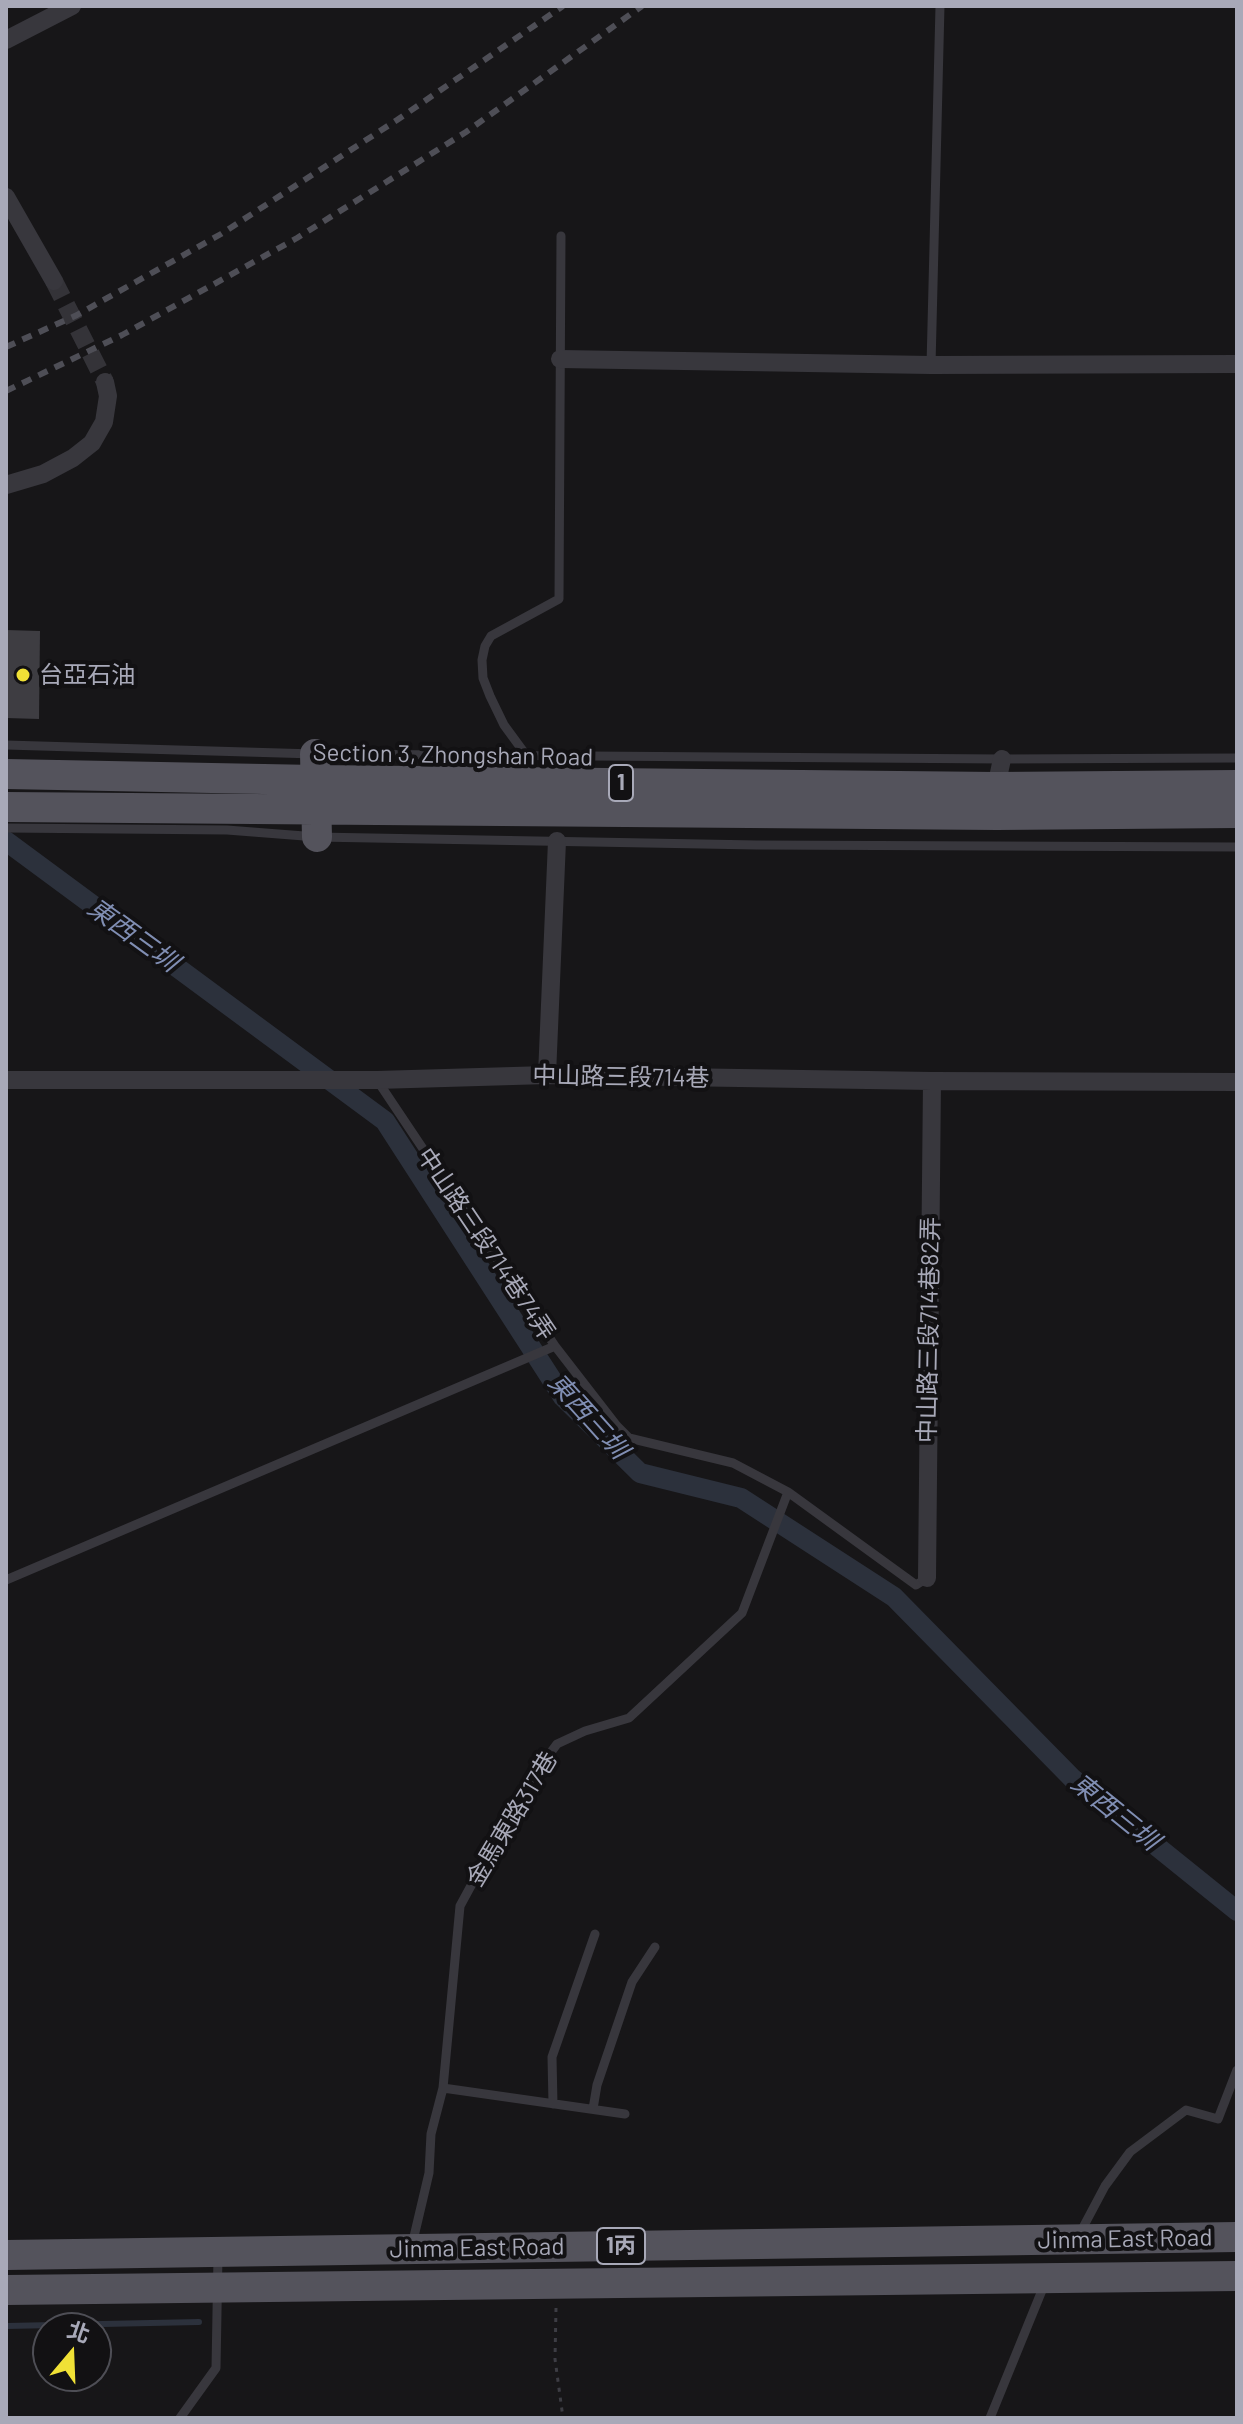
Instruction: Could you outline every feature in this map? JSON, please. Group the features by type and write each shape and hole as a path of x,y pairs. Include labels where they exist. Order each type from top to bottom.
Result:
{"main road":[{"name":"Section 3, Zhongshan Road","path":"6,807 999,773 1237,785"},
{"name":"Section 3, Zhongshan Road","path":"6,774 315,795 997,815 1230,817"},
{"name":"Jinma East Road","path":"6,2255 412,2249 1072,2246 1237,2237"},
{"name":"Jinma East Road","path":"6,2290 556,2285 1052,2271 1237,2276"}],"street":[{"path":"6,40 72,6"},
{"path":"6,197 54,281"},
{"path":"560,359 931,365 1237,364"},
{"path":"6,485 43,474 73,458 92,443 104,422 108,396 105,382"},
{"path":"547,1075 557,841"},
{"name":"中山路三段714巷","path":"6,1080 376,1080 547,1075 1237,1082"},
{"name":"中山路三段714巷82弄","path":"927,1578 932,1081"}],"lane":[{"path":"931,365 940,6"},
{"path":"526,755 504,725 490,696 483,678 482,660 491,636 559,599 561,236"},
{"name":"Section 3, Zhongshan Road","path":"6,745 315,795 557,841 1215,847"},
{"name":"Section 3, Zhongshan Road","path":"6,828 227,830 315,795 526,755 999,773 1237,758"},
{"path":"1215,847 1237,838"},
{"name":"1","path":"1215,847 1237,847"},
{"name":"中山路三段714巷74弄","path":"376,1080 555,1346 629,1438 733,1463 788,1492 916,1585 927,1578"},
{"path":"6,1580 555,1346"},
{"name":"金馬東路317巷","path":"412,2249 429,2173 431,2134 443,2088 460,1906 523,1790 557,1744 585,1731 629,1718 742,1613 788,1492"},
{"path":"553,2104 552,2057 595,1934"},
{"path":"593,2109 597,2085 632,1982 655,1947"},
{"path":"1072,2246 1105,2186 1130,2152 1186,2110 1218,2119 1237,2070"},
{"path":"443,2088 625,2114"},
{"path":"180,2418 216,2368 218,2253"},
{"path":"990,2418 1052,2271"}],"path":[{"path":"556,2285 555,2359 563,2418"}],"building":[{"name":"台亞石油","path":"6,630 40,631 39,719 6,718"}],"waterway":[{"name":"東西三圳","path":"6,841 385,1121 563,1397 640,1473 741,1498 894,1597 1072,1778 1237,1911"},
{"path":"6,2326 199,2322"}],"tunnel":[{"path":"54,281 105,382"}],"railway":[{"path":"6,347 77,315 221,234 397,120 563,6"},
{"path":"6,391 122,335 297,238 466,132 642,6"}],"place":[{"name":"台亞石油","path":"23,675"}]}
